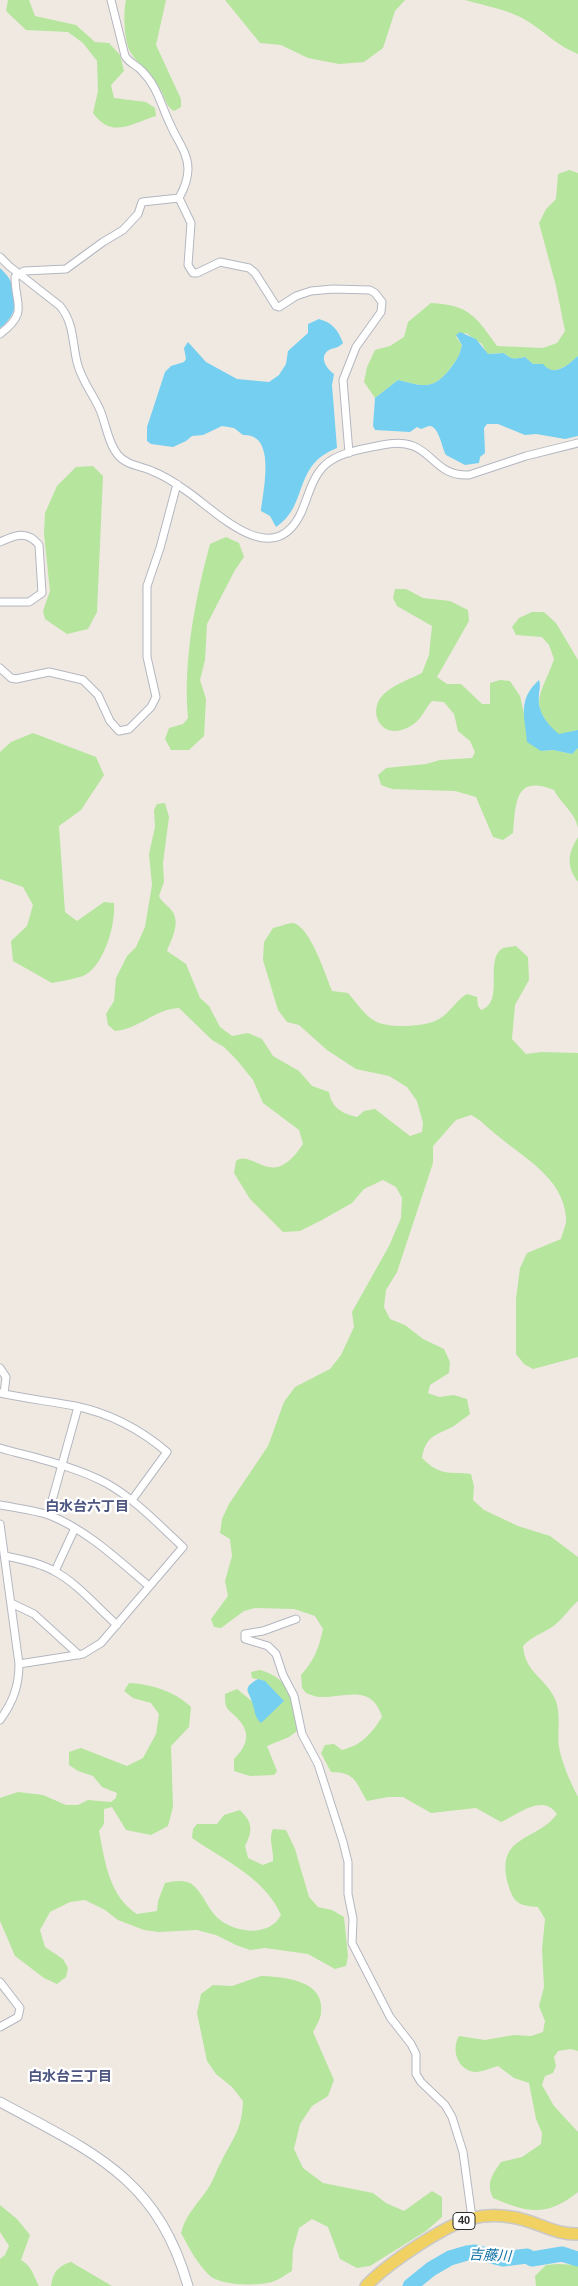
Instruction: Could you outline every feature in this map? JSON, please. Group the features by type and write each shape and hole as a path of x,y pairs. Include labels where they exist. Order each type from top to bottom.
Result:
{"main road":[{"name":"40","path":"366,2286 380,2271 398,2259 450,2227 472,2218 490,2215 512,2217 547,2229 578,2234"}],"street":[{"path":"111,0 125,56 129,63 142,70 156,88 170,125 184,150 188,168 184,190 179,198"},
{"path":"0,334 11,324 19,309 19,298 15,282 15,277 18,274 24,271 66,269 123,230 138,214 142,202 179,198"},
{"path":"179,198 191,224 188,265 193,272 196,273 220,262 249,268 255,273 276,306 279,307 303,293 321,289 370,290 382,302 381,312 356,347 343,380 349,453"},
{"path":"0,257 18,274 60,306 67,314 71,323 77,363 81,375 99,409 119,456 177,484 245,533 257,538 272,538 285,532 297,521 313,482 324,466 337,457 349,453 383,445 407,443 427,453 442,469 460,475 469,475 526,456 578,443"},
{"path":"0,668 11,678 16,679 49,672 83,680 98,695 110,721 119,731 129,729 151,707 156,697 147,657 147,586 160,548 177,484"},
{"path":"0,542 19,534 35,540 39,545 42,586 42,594 34,600 0,602"},
{"path":"0,1368 6,1377 2,1393 78,1407 106,1415 145,1434 167,1452 132,1500"},
{"path":"48,1515 78,1407"},
{"path":"0,1448 92,1476 132,1500 183,1547 101,1643 79,1655 19,1664"},
{"path":"0,1505 48,1515 75,1528 97,1542 149,1586"},
{"path":"0,1524 19,1664 19,1680 15,1697 0,1720"},
{"path":"54,1571 75,1528"},
{"path":"5,1556 18,1558 54,1571 85,1595 117,1626"},
{"path":"11,1603 34,1614 79,1655"},
{"path":"296,1619 264,1631 246,1634 245,1639 260,1642 272,1650 294,1696 302,1734 318,1764 348,1862 348,1894 353,1919 352,1943 390,2017 411,2044 416,2054 416,2074 421,2082 445,2105 452,2117 462,2152 472,2218"},
{"path":"0,1982 20,2008 18,2017 0,2027"},
{"path":"0,2102 99,2157 130,2181 151,2205 161,2222 177,2253 188,2286"}],"green space":[{"path":"8,0 29,0 35,16 76,25 95,42 109,43 120,55 124,71 111,85 114,98 146,102 155,108 156,116 122,127 107,126 100,121 93,113 98,91 97,61 83,43 68,32 26,30 6,11"},
{"path":"126,0 166,0 156,45 181,99 181,107 174,111 167,104 157,84 131,53 125,27"},
{"path":"225,0 405,0 395,11 383,48 364,62 339,64 308,58 281,45 260,43"},
{"path":"465,0 578,0 578,54 514,14"},
{"path":"569,170 578,173 578,356 561,369 551,370 542,364 533,364 525,357 514,358 504,353 487,354 482,344 466,333 456,337 462,345 459,355 450,369 438,381 432,384 421,385 398,380 375,398 364,382 367,367 375,350 390,346 404,337 408,322 431,303 455,306 471,314 497,346 543,348 557,343 565,331 556,286 539,223 546,209 556,199 558,174"},
{"path":"93,466 103,476 97,612 88,629 67,634 45,619 43,611 50,591 44,534 45,513 57,486 76,467"},
{"path":"226,537 239,543 244,557 235,570 207,624 205,660 200,680 206,699 204,736 189,750 171,750 165,739 169,728 183,724 188,718 187,674 189,652 195,608 210,544"},
{"path":"395,589 406,589 423,598 450,601 468,610 469,621 437,677 447,684 461,684 482,704 490,704 490,683 500,680 510,681 520,696 525,718 541,751 553,750 572,754 578,748 578,828 574,817 554,790 541,786 531,786 524,789 517,802 513,833 503,840 493,837 476,797 455,791 392,789 381,785 378,775 386,768 426,764 440,760 472,758 475,752 470,741 458,731 454,714 444,702 432,701 415,723 404,729 394,731 386,729 380,724 376,709 379,700 393,687 422,673 429,655 432,626 397,606 393,598"},
{"path":"532,612 544,612 556,623 578,660 578,730 559,735 542,714 540,698 554,659 549,645 542,637 516,635 512,627 519,618"},
{"path":"33,733 96,757 104,775 81,810 59,826 65,912 77,921 104,902 114,903 111,933 97,964 83,976 52,983 13,961 11,941 27,926 33,905 23,887 0,879 0,752 11,742"},
{"path":"165,803 169,817 163,863 164,882 159,896 172,911 176,921 167,951 186,964 200,998 209,1006 220,1027 232,1036 248,1033 262,1039 273,1056 299,1071 312,1086 329,1092 332,1102 342,1112 357,1117 364,1111 375,1109 410,1136 422,1132 423,1123 417,1101 407,1087 389,1076 356,1069 327,1050 299,1025 287,1022 278,1010 263,960 264,942 273,928 293,923 299,926 317,952 332,991 348,993 371,1019 381,1024 398,1026 433,1022 443,1016 467,994 477,997 478,1006 481,1010 488,1006 494,990 494,971 497,954 503,948 516,946 528,957 529,980 515,1005 512,1039 526,1054 541,1052 578,1053 578,1357 533,1369 524,1364 516,1354 516,1299 520,1268 527,1253 561,1239 566,1217 558,1191 541,1170 471,1115 456,1120 433,1146 433,1163 397,1272 386,1290 384,1307 390,1319 405,1325 423,1339 444,1349 450,1362 449,1373 430,1385 428,1393 439,1397 454,1395 467,1399 470,1414 454,1426 432,1437 426,1445 422,1458 440,1471 471,1474 474,1486 473,1500 484,1510 518,1526 550,1536 578,1557 578,1601 556,1624 523,1646 527,1662 554,1697 559,1715 560,1753 578,1797 578,2051 571,2049 558,2051 554,2057 556,2066 553,2073 545,2076 542,2085 554,2106 578,2132 578,2192 557,2206 547,2209 527,2209 505,2203 493,2198 490,2188 493,2175 501,2162 522,2157 541,2144 542,2133 536,2119 529,2083 514,2078 498,2066 478,2072 469,2070 457,2058 456,2047 459,2036 485,2040 514,2035 531,2036 543,2032 545,2021 539,2006 544,1987 542,1950 545,1919 538,1907 523,1905 516,1901 509,1887 506,1870 507,1857 512,1848 549,1823 557,1814 551,1808 537,1805 501,1822 476,1808 431,1813 403,1797 388,1797 367,1801 350,1776 331,1772 321,1753 325,1745 334,1744 342,1750 361,1742 370,1734 382,1717 378,1707 365,1696 319,1697 306,1693 302,1688 301,1675 315,1654 323,1629 315,1616 294,1609 255,1608 244,1611 221,1628 214,1627 211,1619 228,1596 225,1581 232,1556 230,1539 220,1533 222,1519 229,1504 268,1446 284,1402 295,1387 330,1369 341,1355 354,1327 352,1312 389,1246 401,1218 402,1198 396,1187 383,1180 364,1189 352,1203 322,1220 300,1231 283,1232 250,1199 234,1173 236,1161 243,1159 264,1166 282,1166 292,1158 303,1144 299,1130 263,1103 253,1080 236,1059 224,1047 212,1040 179,1008 162,1012 124,1029 115,1031 108,1025 106,1014 114,1001 116,978 127,956 136,947 145,927 152,885 149,854 155,827 154,810 157,804"},
{"path":"578,837 578,882 570,865 570,854"},
{"path":"260,1670 279,1679 285,1686 292,1701 297,1731 289,1737 267,1746 277,1771 274,1775 250,1776 234,1771 234,1759 245,1744 246,1734 242,1724 227,1708 225,1694 237,1689 253,1702 255,1712 265,1681 252,1678 251,1672"},
{"path":"129,1683 146,1685 171,1693 191,1707 189,1727 171,1746 173,1807 168,1826 151,1835 126,1830 112,1807 104,1809 104,1824 99,1831 106,1866 120,1898 137,1914 157,1911 158,1901 165,1883 184,1881 194,1886 216,1917 235,1928 253,1931 261,1930 276,1922 281,1915 274,1902 255,1881 192,1838 193,1829 197,1824 217,1824 224,1815 240,1810 250,1827 245,1846 248,1858 263,1865 273,1861 271,1837 273,1829 286,1830 295,1849 309,1897 318,1907 332,1910 344,1917 348,1956 346,1966 335,1969 308,1954 265,1948 250,1950 216,1935 197,1930 159,1932 144,1930 118,1920 105,1910 85,1900 70,1902 50,1912 40,1930 45,1947 63,1959 68,1968 66,1977 57,1984 44,1978 15,1956 0,1921 0,1798 18,1792 43,1795 66,1805 78,1805 88,1800 111,1802 116,1798 117,1793 102,1787 93,1776 78,1771 69,1765 69,1752 81,1748 127,1766 143,1758 156,1734 159,1714 151,1703 133,1698 124,1691"},
{"path":"261,1976 292,1979 311,1987 321,2003 321,2014 313,2032 334,2080 328,2096 312,2106 300,2124 294,2149 303,2168 323,2183 373,2193 386,2203 404,2211 432,2191 442,2197 442,2217 426,2231 370,2266 357,2268 340,2259 328,2227 312,2219 299,2228 293,2250 292,2271 275,2281 265,2283 230,2283 214,2279 209,2275 190,2250 181,2233 189,2215 211,2184 233,2140 239,2127 243,2101 232,2087 216,2074 207,2061 197,2013 201,1994 213,1985 232,1986"},
{"path":"0,2205 17,2219 30,2235 21,2260 30,2268 39,2286 0,2286 0,2259 5,2255 9,2246 0,2232"},
{"path":"71,2262 112,2286 51,2286 57,2270"},
{"path":"546,2265 578,2265 578,2286 536,2286 535,2276"}],"water":[{"path":"0,268 12,283 16,299 12,314 0,328"},
{"path":"319,319 334,328 343,343 329,350 324,356 326,366 334,374 332,385 337,448 323,455 313,465 293,508 276,527 270,516 261,511 266,465 260,443 254,437 243,435 234,428 222,426 203,435 192,436 173,447 151,444 147,441 147,427 165,372 171,366 184,362 186,359 184,348 188,342 206,362 237,379 269,382 279,375 286,364 288,351 308,333 308,324"},
{"path":"460,332 476,339 488,354 504,353 514,358 525,357 533,364 543,364 552,370 561,369 578,356 578,436 565,439 536,434 525,435 498,424 487,424 484,428 485,453 480,457 479,463 465,465 446,455 438,433 432,427 429,426 421,429 417,427 410,432 375,430 373,426 375,398 398,380 421,385 432,384 438,381 450,369 459,355 462,345 456,335"},
{"path":"539,680 539,702 547,722 559,734 578,730 578,748 572,754 553,750 541,751 527,742 524,716 525,702 532,687"},
{"path":"258,1679 265,1681 284,1701 261,1723 256,1717 248,1690 249,1685"}],"waterway":[{"name":"吉藤川","path":"410,2286 431,2269 450,2258 467,2253 475,2252 503,2259 527,2256 532,2259 562,2254 578,2259"}],"district":[{"name":"白水台六丁目","path":"87,1507"},
{"name":"白水台三丁目","path":"70,2077"}]}
